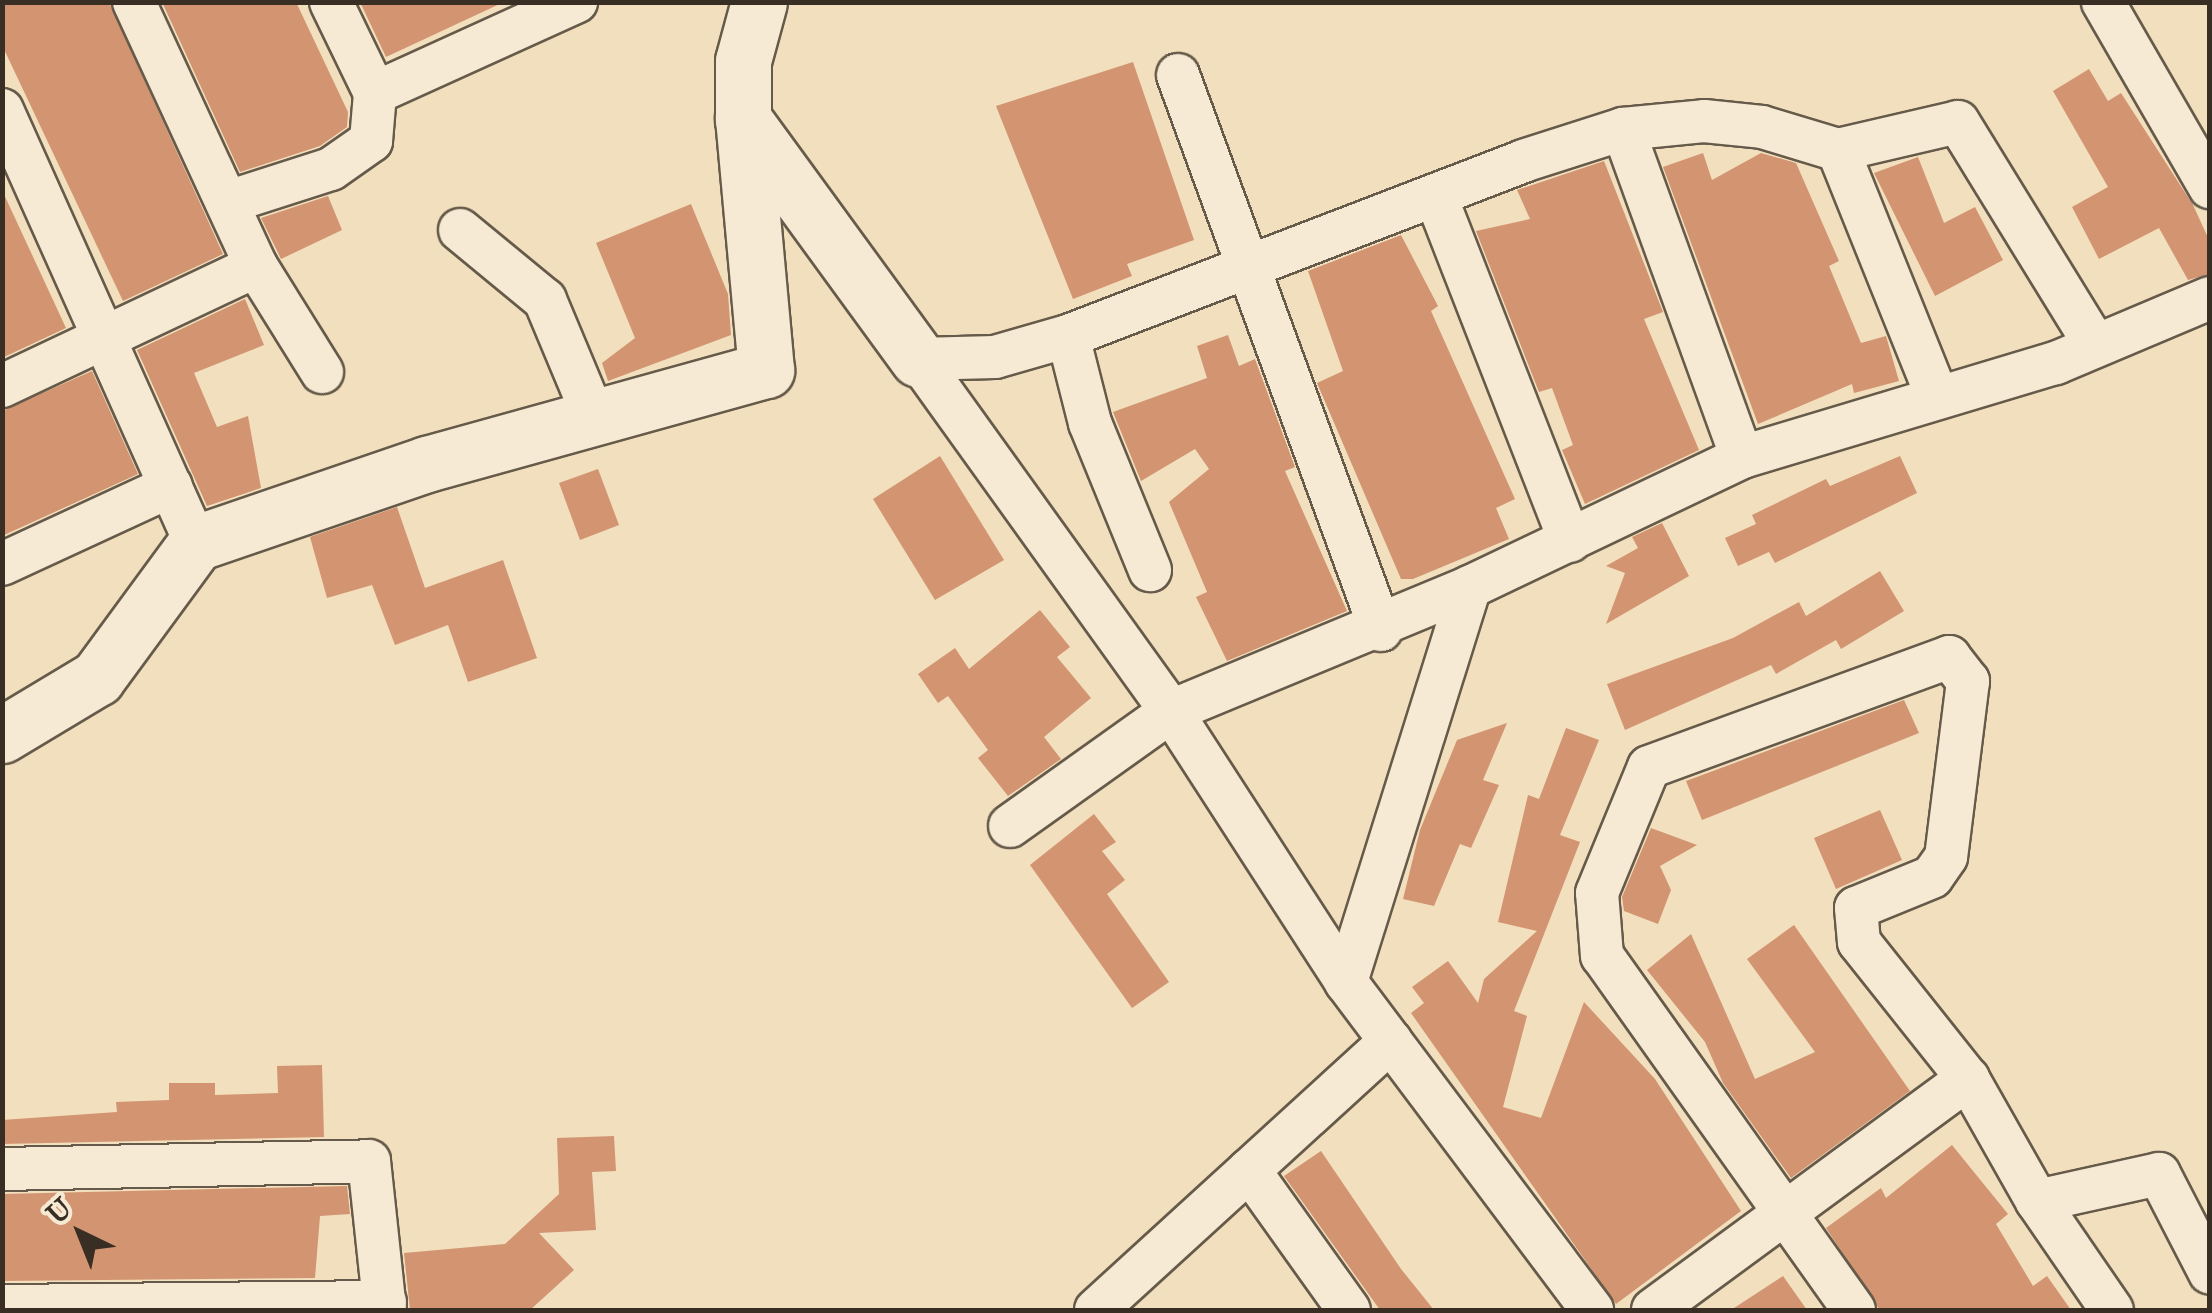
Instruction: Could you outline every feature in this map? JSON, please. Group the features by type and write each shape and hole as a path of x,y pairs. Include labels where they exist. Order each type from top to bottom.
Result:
{"street":[{"path":"134,2 256,266 322,372"},
{"path":"228,202 330,168 370,141 375,92 331,2"},
{"path":"375,92 511,15 576,2"},
{"path":"2,735 97,678 196,543 594,418 766,370 743,119 744,61 759,2"},
{"path":"2103,2 2210,187"},
{"path":"1178,75 1243,263 1381,630"},
{"path":"2,110 196,543"},
{"path":"743,119 1171,711 1346,982 1592,1310"},
{"path":"918,360 995,357 1068,336 1243,263 1623,129 1704,121 1762,127 1838,150 1946,122 1967,129 2095,346"},
{"path":"1623,129 1742,457"},
{"path":"1838,150 1936,394"},
{"path":"1436,197 1570,541"},
{"path":"460,230 546,300 594,418"},
{"path":"2,386 104,334 256,266"},
{"path":"1010,826 1171,711 1381,630 1742,457 2095,346 2210,298"},
{"path":"1068,336 1090,423 1150,570"},
{"path":"2,564 171,486"},
{"path":"1346,982 1470,587"},
{"path":"1854,1310 1595,938 1597,893 1649,767 1948,658 1960,664 1968,681 1946,856 1932,877 1863,904 1852,922 1866,955 1968,1080 2038,1201 2112,1310"},
{"path":"1096,1310 1391,1042"},
{"path":"1653,1310 1783,1210 1968,1080"},
{"path":"2,1169 369,1161 385,1306 2,1306"},
{"path":"1250,1170 1349,1310"},
{"path":"2038,1201 2159,1174 2210,1273"}],"building":[{"path":"2,2 109,2 223,254 123,301 2,45"},
{"path":"162,2 296,2 348,112 347,127 320,146 240,172"},
{"path":"360,2 504,2 386,57"},
{"path":"1133,62 1194,240 1127,264 1132,276 1073,299 996,106"},
{"path":"2089,69 2108,101 2121,93 2193,205 2210,242 2210,274 2188,280 2159,228 2099,259 2072,207 2108,187 2053,91"},
{"path":"1703,153 1712,180 1761,153 1796,163 1839,261 1829,266 1861,343 1886,336 1899,381 1854,393 1852,384 1758,424 1663,167"},
{"path":"1918,157 1944,223 1975,207 2003,260 1935,296 1874,173"},
{"path":"1604,161 1663,312 1644,319 1699,450 1585,504 1562,450 1573,445 1552,388 1539,392 1476,231 1530,219 1517,190"},
{"path":"2,190 66,328 2,358"},
{"path":"328,196 342,230 281,259 261,218"},
{"path":"691,204 728,294 731,335 608,381 602,363 635,338 596,243"},
{"path":"1401,235 1438,306 1431,311 1515,499 1496,508 1509,539 1413,579 1401,579 1317,383 1343,371 1308,271"},
{"path":"245,299 264,345 194,373 217,427 248,416 261,488 207,506 137,350"},
{"path":"1228,335 1239,366 1255,359 1295,467 1285,471 1347,611 1227,661 1196,597 1207,592 1169,502 1209,469 1195,449 1141,481 1113,412 1207,378 1197,346"},
{"path":"92,371 138,474 2,536 2,411"},
{"path":"940,456 1004,560 935,600 873,499"},
{"path":"1900,456 1917,493 1775,563 1769,552 1738,566 1725,538 1756,524 1752,515 1826,479 1830,486"},
{"path":"598,469 619,525 580,540 559,483"},
{"path":"397,507 425,588 503,560 537,658 468,682 448,625 395,645 372,585 327,598 310,537"},
{"path":"1662,523 1689,576 1606,624 1625,573 1606,566 1638,548 1632,537"},
{"path":"1880,571 1904,611 1841,649 1836,640 1776,674 1771,665 1625,730 1607,684 1733,638 1799,602 1806,616"},
{"path":"1040,610 1070,647 1057,657 1091,698 1044,737 1061,759 1008,796 978,758 988,750 948,696 938,703 918,674 955,648 969,669"},
{"path":"1904,700 1919,733 1702,820 1686,781"},
{"path":"1507,723 1483,780 1499,785 1471,848 1460,844 1434,906 1403,899 1420,830 1457,740"},
{"path":"1566,728 1599,740 1560,835 1580,842 1514,1011 1527,1016 1503,1107 1541,1118 1584,1002 1655,1079 1741,1211 1616,1304 1411,1013 1424,1003 1412,987 1448,961 1478,1003 1484,979 1537,931 1498,922 1528,795 1539,799"},
{"path":"1880,810 1902,860 1836,889 1814,838"},
{"path":"1094,814 1116,842 1102,851 1125,880 1107,894 1169,982 1132,1008 1030,865"},
{"path":"1651,828 1697,845 1660,866 1671,890 1658,924 1624,911 1622,897"},
{"path":"1794,925 1910,1091 1791,1178 1723,1083 1705,1042 1647,970 1691,934 1755,1079 1815,1052 1747,959"},
{"path":"322,1065 324,1137 2,1144 2,1120 117,1112 116,1102 169,1100 169,1083 215,1083 215,1095 278,1093 277,1066"},
{"path":"614,1136 616,1171 592,1172 596,1230 539,1233 574,1270 530,1310 410,1310 404,1253 505,1244 559,1194 557,1138"},
{"path":"1952,1145 2008,1214 1996,1224 2033,1286 2047,1276 2071,1310 1879,1309 1826,1228 1881,1188 1886,1198"},
{"path":"1321,1151 1401,1269 1434,1310 1380,1310 1284,1176"},
{"path":"347,1186 350,1214 320,1216 315,1278 2,1281 2,1194"},
{"path":"1783,1276 1807,1310 1731,1310"}]}
